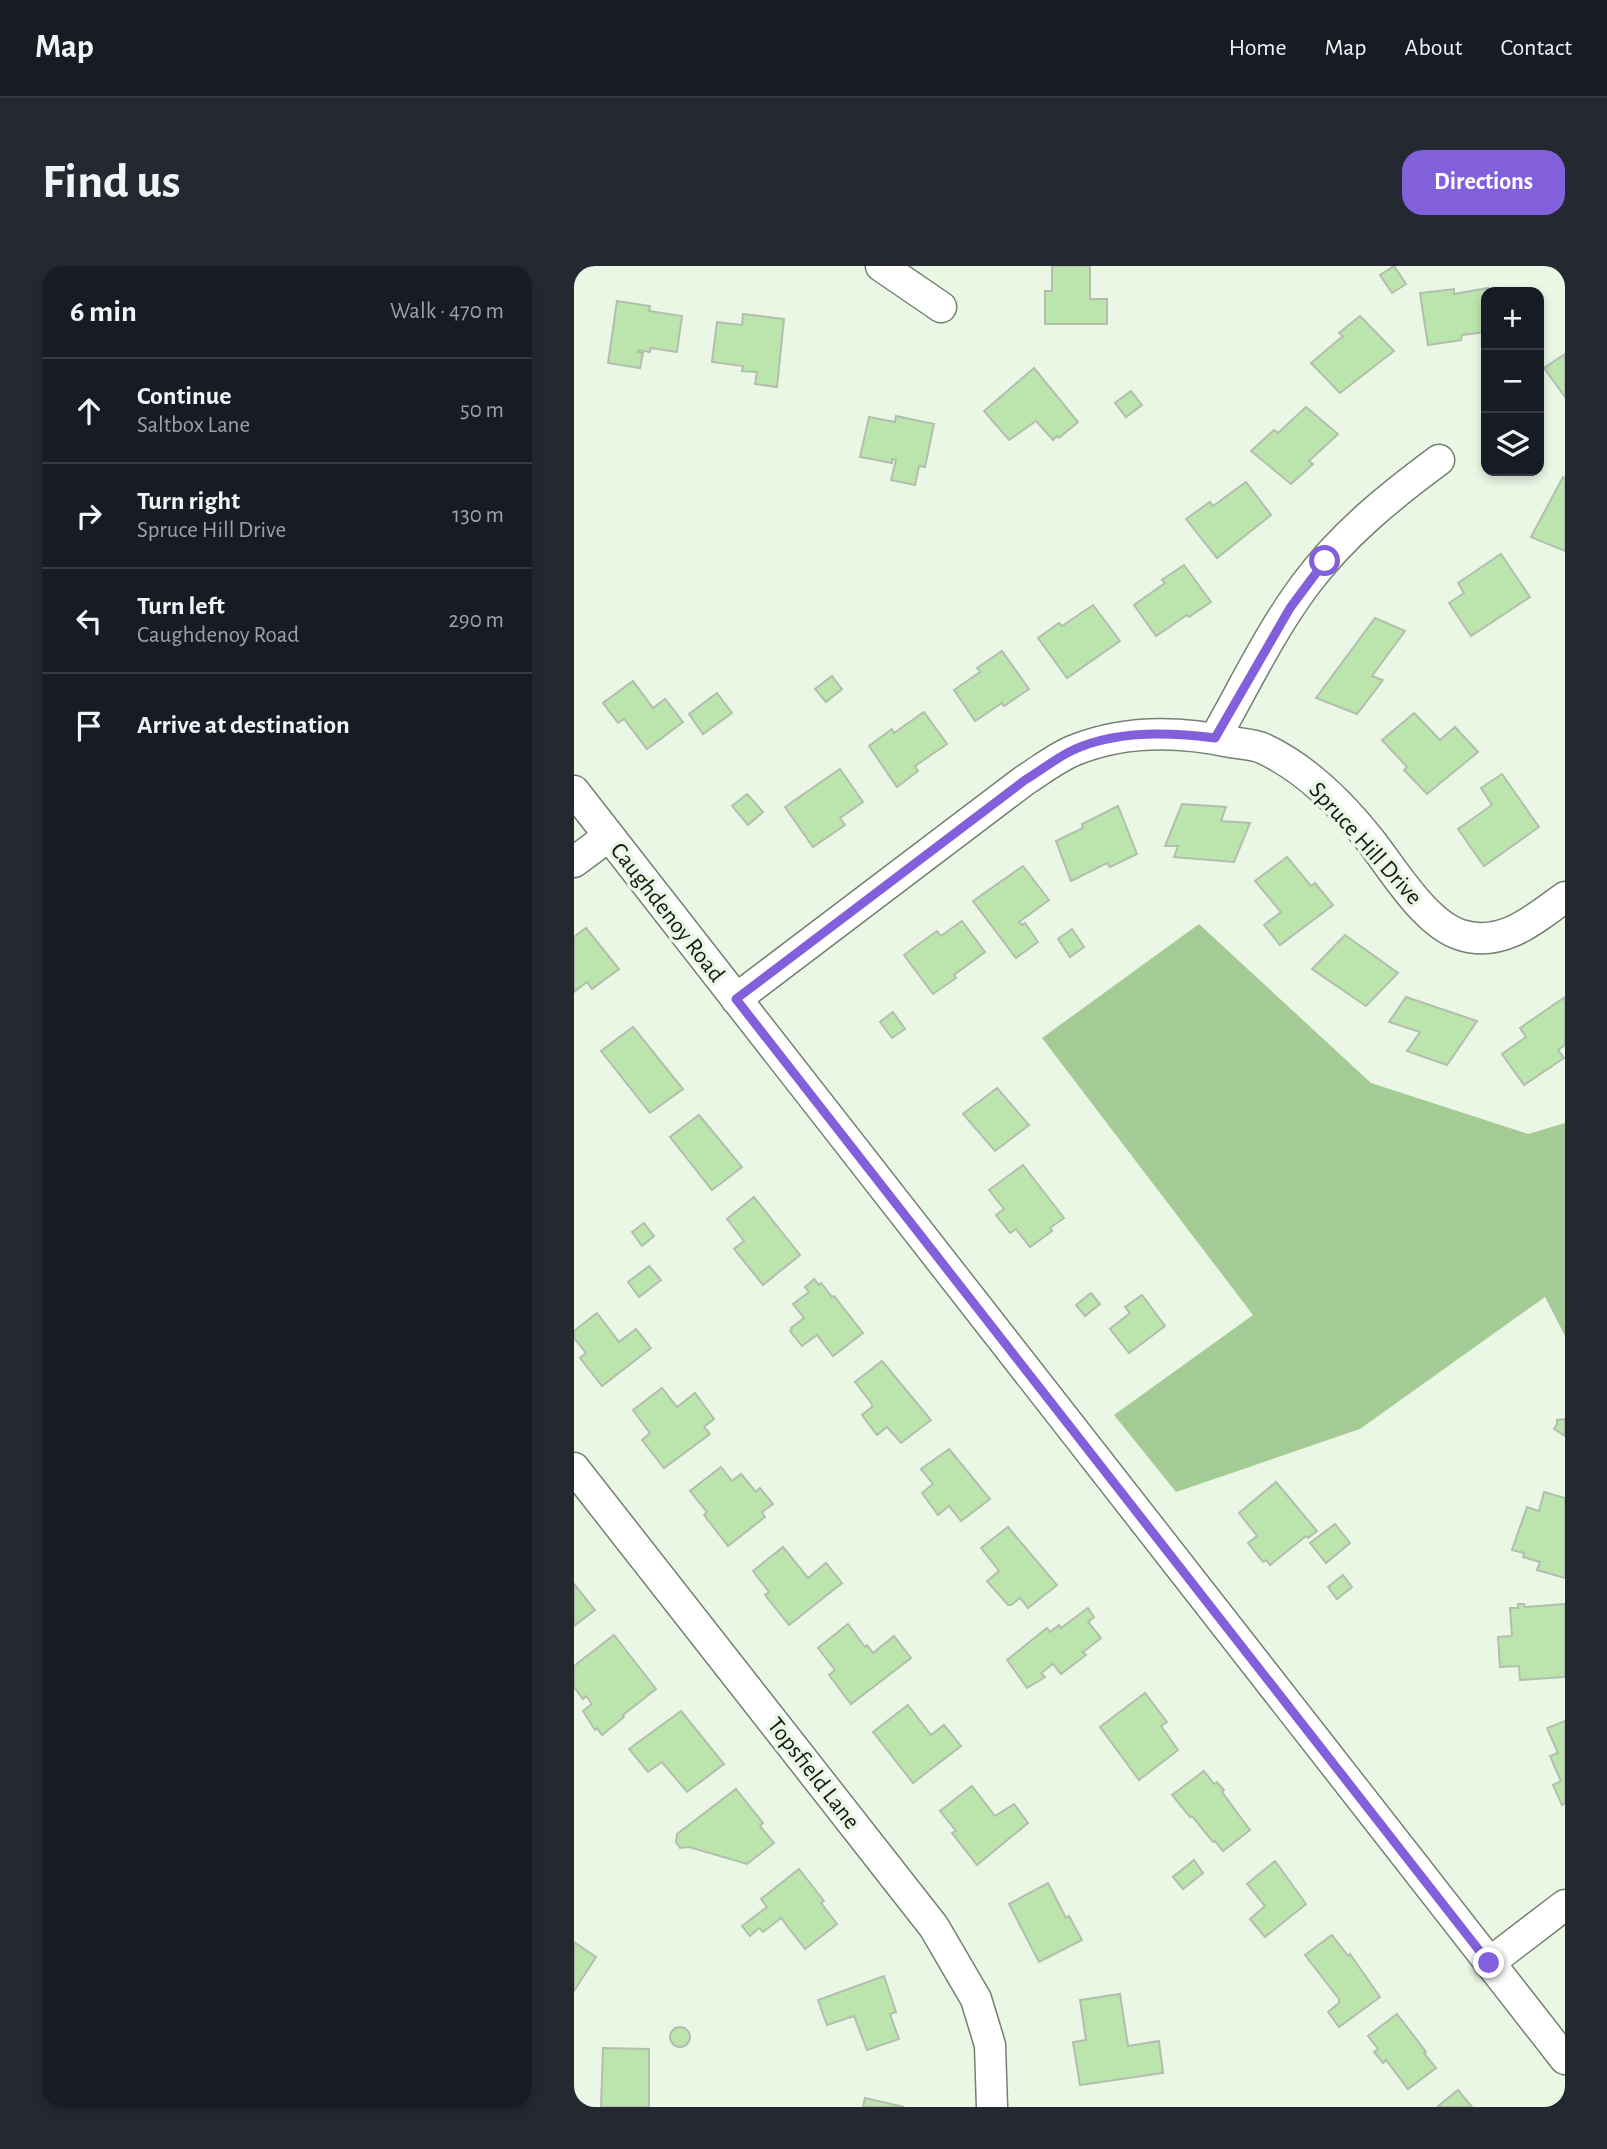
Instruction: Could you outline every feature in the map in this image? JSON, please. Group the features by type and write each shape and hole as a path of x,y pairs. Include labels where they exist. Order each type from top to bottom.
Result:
{"street":[{"path":"881,266 941,307"},
{"path":"1215,738 1306,583 1360,522 1439,460"},
{"name":"Spruce Hill Drive","path":"736,999 1025,780 1071,751 1100,741 1123,737 1179,733 1215,738 1260,747 1295,767 1332,798 1431,916 1449,930 1463,936 1492,937 1511,933 1524,928 1565,897"},
{"name":"Caughdenoy Road","path":"574,791 1565,2059"},
{"path":"574,862 610,836"},
{"name":"Topsfield Lane","path":"574,1468 934,1927 976,1999 990,2045 992,2107"},
{"path":"1489,1963 1565,1905"}],"green space":[{"path":"1199,924 1371,1083 1528,1134 1565,1123 1565,1336 1545,1297 1360,1429 1176,1492 1114,1415 1253,1315 1042,1038"}],"building":[{"path":"1052,266 1090,266 1090,299 1107,299 1107,324 1045,324 1045,291 1052,291"},
{"path":"1394,266 1406,284 1392,293 1380,275"},
{"path":"1454,289 1454,294 1481,289 1481,333 1462,335 1461,340 1428,345 1420,293"},
{"path":"617,301 650,306 649,311 682,316 677,352 651,348 650,352 639,350 638,352 643,353 640,368 608,363"},
{"path":"743,314 784,319 777,387 755,384 757,372 742,371 743,366 712,362 717,322 742,325"},
{"path":"1360,316 1394,351 1340,393 1311,363 1343,336 1339,333"},
{"path":"1565,354 1565,397 1544,368"},
{"path":"1034,368 1078,422 1053,440 1036,421 1009,440 984,411"},
{"path":"1131,391 1142,405 1126,417 1115,403"},
{"path":"1306,407 1338,434 1309,461 1313,464 1291,484 1251,451 1274,430 1278,433"},
{"path":"896,416 934,424 925,467 919,466 915,485 891,480 896,460 892,459 892,463 860,457 869,417 895,422"},
{"path":"1563,477 1565,478 1565,551 1531,537"},
{"path":"1246,482 1271,515 1217,558 1186,519 1210,502 1213,506"},
{"path":"1501,554 1530,597 1471,636 1449,603 1464,593 1458,583"},
{"path":"1184,565 1211,602 1156,636 1134,605 1165,583 1162,580"},
{"path":"1093,605 1120,641 1067,678 1038,638"},
{"path":"1375,618 1405,631 1372,676 1383,680 1357,714 1316,698"},
{"path":"1002,651 1029,689 975,721 954,690 980,672 977,668"},
{"path":"832,676 842,689 826,702 815,689"},
{"path":"633,681 653,708 665,699 683,722 647,749 624,719 618,723 603,703"},
{"path":"717,693 732,713 703,734 689,714"},
{"path":"924,712 947,744 915,766 918,771 897,787 869,746 892,729 894,733"},
{"path":"1414,713 1440,740 1455,727 1478,752 1427,794 1404,770 1407,767 1382,740"},
{"path":"840,769 863,802 840,818 845,825 813,847 785,807"},
{"path":"1502,774 1539,827 1484,866 1458,829 1492,805 1481,788"},
{"path":"747,794 763,812 748,825 732,806"},
{"path":"1182,804 1226,807 1221,821 1250,823 1234,862 1174,857 1178,846 1165,846"},
{"path":"1118,806 1137,854 1110,867 1107,863 1071,881 1056,841"},
{"path":"1287,857 1311,886 1315,883 1333,905 1280,945 1264,925 1281,912 1255,881"},
{"path":"1023,866 1049,900 1019,922 1022,925 1025,923 1038,942 1016,958 973,901"},
{"path":"962,921 985,952 933,994 904,955 937,931 941,936"},
{"path":"586,928 619,969 592,989 587,982 574,992 574,937"},
{"path":"1072,929 1084,947 1070,957 1058,939"},
{"path":"1345,935 1398,973 1366,1006 1312,969"},
{"path":"1406,997 1477,1021 1447,1065 1407,1051 1420,1032 1389,1022"},
{"path":"1565,997 1565,1045 1558,1050 1564,1058 1524,1085 1502,1054 1526,1037 1520,1028"},
{"path":"893,1012 905,1029 892,1038 880,1022"},
{"path":"633,1027 683,1089 650,1113 601,1051"},
{"path":"997,1088 1029,1125 995,1151 963,1114"},
{"path":"699,1115 742,1167 712,1190 670,1137"},
{"path":"1023,1165 1064,1218 1050,1228 1052,1231 1030,1247 1016,1229 1010,1233 996,1215 1004,1209 989,1190"},
{"path":"754,1197 800,1255 763,1285 734,1249 744,1241 727,1219"},
{"path":"644,1223 654,1236 642,1246 632,1232"},
{"path":"649,1266 661,1280 639,1297 628,1282"},
{"path":"814,1279 834,1296 863,1333 833,1356 817,1335 802,1346 790,1331 804,1318 793,1304 809,1292 805,1287"},
{"path":"1091,1293 1100,1304 1085,1316 1076,1305"},
{"path":"1142,1295 1165,1326 1129,1353 1110,1329 1130,1313 1125,1307"},
{"path":"597,1313 619,1342 636,1329 651,1348 602,1386 580,1358 586,1353 574,1338 574,1331"},
{"path":"882,1361 931,1420 901,1443 887,1427 877,1435 862,1415 872,1404 855,1382"},
{"path":"662,1388 677,1407 695,1393 714,1419 704,1427 710,1434 664,1468 642,1440 650,1433 633,1410"},
{"path":"1565,1419 1565,1436 1554,1429 1557,1420"},
{"path":"949,1449 990,1499 961,1521 949,1506 938,1515 922,1493 933,1484 921,1469"},
{"path":"721,1467 732,1481 741,1474 756,1492 760,1488 773,1504 762,1512 765,1517 728,1546 704,1515 707,1512 690,1491"},
{"path":"1276,1482 1317,1531 1308,1538 1306,1536 1270,1565 1266,1560 1263,1562 1248,1543 1257,1536 1239,1513"},
{"path":"1544,1492 1565,1498 1565,1578 1537,1570 1540,1562 1523,1557 1524,1553 1512,1550 1527,1507 1539,1511"},
{"path":"1335,1524 1350,1543 1326,1563 1310,1543"},
{"path":"1008,1527 1057,1585 1028,1608 1020,1598 1008,1605 987,1581 999,1571 981,1548"},
{"path":"783,1547 808,1578 826,1563 842,1583 789,1625 765,1595 769,1592 753,1571"},
{"path":"1343,1575 1352,1587 1337,1599 1328,1587"},
{"path":"574,1584 595,1610 574,1626"},
{"path":"1518,1604 1524,1604 1525,1607 1565,1604 1565,1677 1520,1680 1519,1666 1500,1667 1498,1637 1512,1636 1510,1608 1518,1608"},
{"path":"1088,1608 1094,1617 1088,1622 1101,1638 1083,1652 1086,1655 1061,1674 1053,1664 1041,1673 1045,1677 1027,1688 1007,1660 1047,1628 1050,1632 1059,1625 1061,1628"},
{"path":"848,1624 865,1647 867,1645 873,1653 894,1636 911,1658 851,1704 829,1675 835,1670 818,1648"},
{"path":"614,1635 656,1689 602,1735 597,1728 595,1730 583,1711 592,1704 586,1696 583,1699 574,1687 574,1666"},
{"path":"1145,1693 1167,1722 1161,1726 1178,1750 1139,1780 1100,1727"},
{"path":"908,1705 931,1735 944,1725 961,1746 913,1783 873,1732"},
{"path":"681,1711 724,1764 687,1792 662,1762 648,1772 629,1749"},
{"path":"1565,1721 1565,1803 1562,1805 1553,1785 1561,1781 1550,1756 1558,1753 1547,1728"},
{"path":"1204,1771 1214,1784 1217,1782 1224,1790 1222,1792 1250,1830 1223,1851 1172,1795"},
{"path":"972,1786 995,1816 1014,1804 1028,1823 977,1865 952,1833 956,1831 940,1811"},
{"path":"736,1789 763,1823 760,1826 774,1843 747,1864 689,1847 680,1848 676,1842 677,1834"},
{"path":"1194,1860 1203,1873 1183,1889 1173,1877"},
{"path":"1275,1861 1306,1904 1265,1937 1250,1919 1265,1906 1247,1884"},
{"path":"799,1869 824,1901 821,1903 837,1924 805,1949 781,1918 763,1932 759,1928 750,1936 742,1926 767,1907 761,1899"},
{"path":"1048,1883 1066,1918 1069,1916 1082,1940 1039,1962 1009,1904"},
{"path":"1332,1935 1348,1956 1350,1954 1380,1997 1339,2027 1328,2012 1339,2003 1339,1999 1305,1955"},
{"path":"574,1942 596,1957 574,1991"},
{"path":"884,1976 896,2012 890,2014 899,2039 867,2050 854,2016 827,2025 818,2000"},
{"path":"1120,1994 1128,2046 1159,2041 1163,2073 1080,2085 1073,2042 1086,2040 1080,2000"},
{"path":"1397,2014 1436,2068 1408,2089 1386,2060 1383,2063 1374,2052 1378,2049 1368,2036"},
{"path":"680,2027 687,2030 690,2037 687,2044 680,2047 673,2044 670,2037 673,2030"},
{"path":"603,2048 649,2049 649,2107 601,2107"},
{"path":"1458,2090 1472,2107 1437,2107"},
{"path":"865,2098 904,2107 863,2107"}],"route":[{"path":"1325,561 1290,608 1215,738 1179,733 1123,737 1100,741 1071,751 1025,780 736,999 1489,1963"}]}
